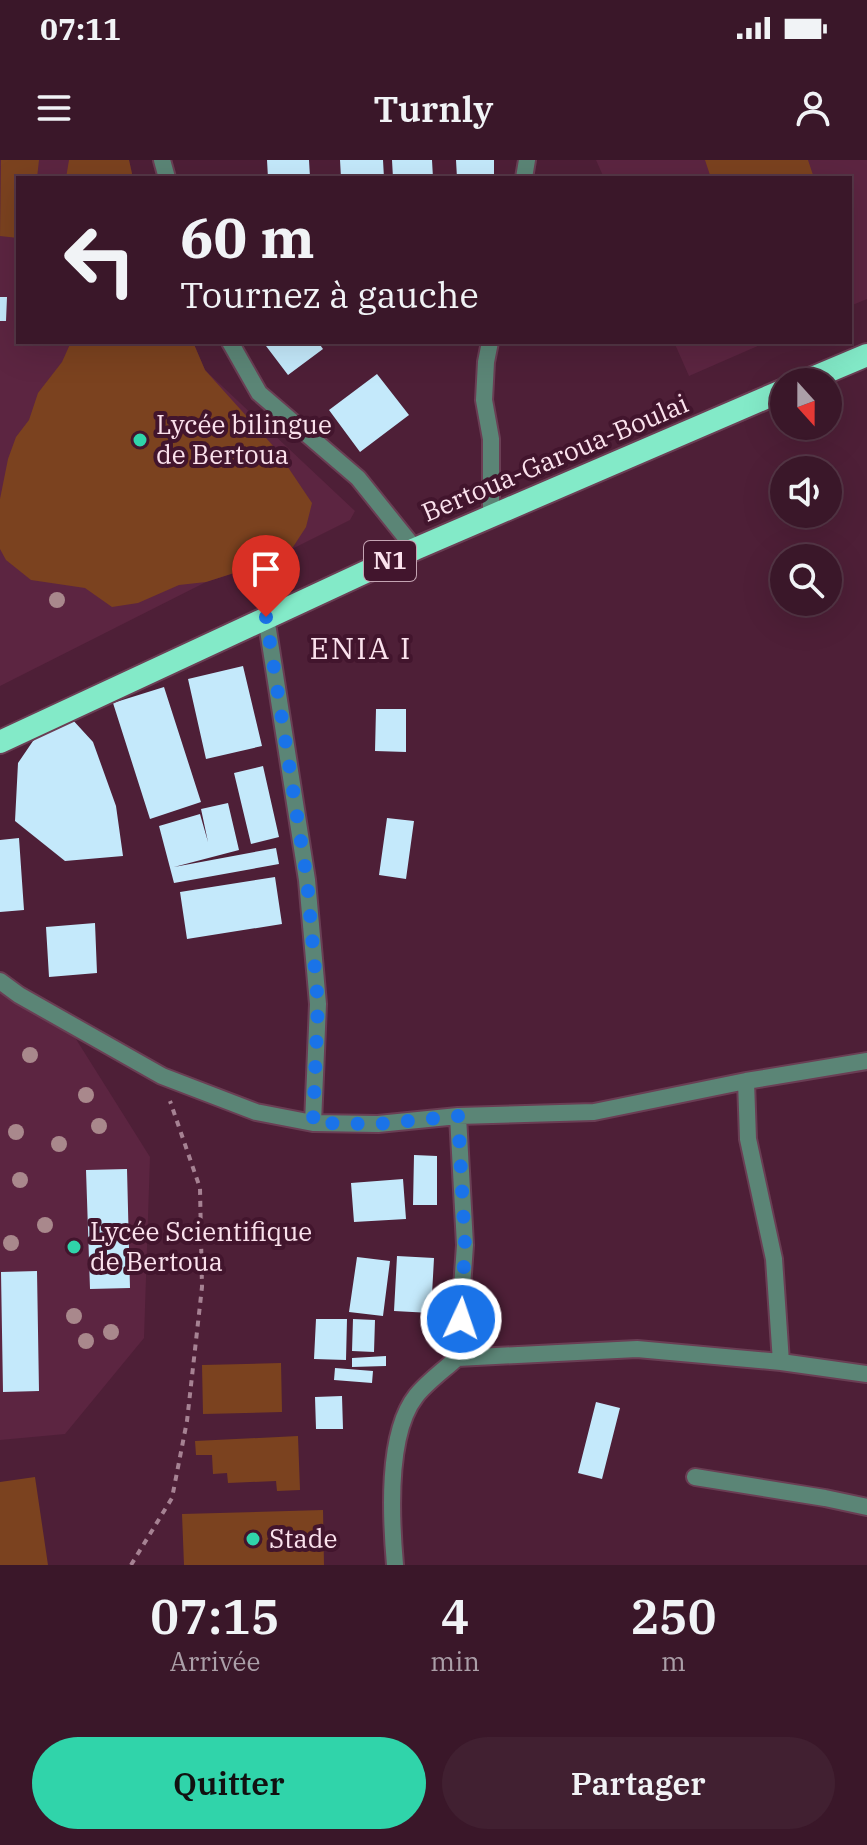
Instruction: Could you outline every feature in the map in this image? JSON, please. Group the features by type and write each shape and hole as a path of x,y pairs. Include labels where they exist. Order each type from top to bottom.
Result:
{"highway":[{"path":"836,368 867,355"},
{"name":"Bertoua-Garoua-Boulai","path":"0,742 415,549 770,396"}],"street":[{"path":"231,344 259,393 358,478 415,549"},
{"path":"490,344 484,400 491,439 491,516"},
{"path":"266,617 307,880 318,1004 313,1123"},
{"path":"0,981 19,995 162,1076 256,1112 313,1123 378,1124 458,1116 594,1112 746,1081 867,1061"},
{"path":"746,1081 748,1139 774,1259 781,1362"},
{"path":"457,1358 465,1245 458,1116"},
{"path":"395,1565 391,1523 395,1444 415,1397 457,1358 637,1349 781,1362 867,1374"},
{"path":"695,1477 867,1507"}],"path":[{"path":"131,1565 172,1498 187,1421 202,1287 200,1188 162,1076"}],"shaded area":[{"name":"Lycée bilingue de Bertoua","path":"0,160 129,160 133,176 16,176 16,344 194,344 205,370 355,511 350,520 262,564 206,582 0,686"},
{"path":"1,160 39,160 37,176 16,176 16,238 0,236"},
{"path":"69,160 129,160 133,176 66,176"},
{"path":"596,160 867,160 867,299 852,305 852,176 603,176"},
{"path":"705,160 808,160 813,176 710,176"},
{"name":"Lycée bilingue de Bertoua","path":"70,344 194,344 205,370 275,448 312,503 306,527 293,547 262,564 206,582 179,585 138,603 112,607 85,588 31,580 6,560 0,549 0,499 8,459 16,437 29,420 38,393 62,362"},
{"path":"675,344 762,344 689,376"},
{"name":"Lycée Scientifique de Bertoua","path":"0,981 59,1012 150,1157 144,1338 65,1434 0,1440"},
{"path":"281,1363 282,1412 203,1414 202,1365"},
{"name":"Stade","path":"298,1436 300,1490 277,1491 276,1481 228,1483 227,1473 213,1474 212,1455 196,1455 195,1441"},
{"path":"35,1477 48,1565 0,1565 0,1482"},
{"name":"Stade","path":"323,1510 324,1565 184,1565 182,1514"}],"building":[{"path":"267,160 309,160 310,176 268,176"},
{"path":"340,160 383,160 384,176 341,176"},
{"path":"392,160 432,160 433,176 393,176"},
{"path":"456,160 494,160 494,176 457,176"},
{"path":"0,297 7,297 6,321 0,321"},
{"path":"265,344 319,344 323,349 288,375"},
{"path":"377,374 409,415 360,452 329,410"},
{"path":"243,666 262,746 206,759 188,679"},
{"path":"164,687 201,802 150,819 113,703"},
{"path":"376,709 406,709 406,752 375,751"},
{"path":"71,718 93,742 116,806 123,856 65,861 15,821 18,763 33,741 53,722"},
{"path":"263,766 279,837 251,844 234,773"},
{"path":"228,803 239,850 174,867 276,848 279,864 174,883 159,826 200,814 208,842 201,809"},
{"path":"387,818 414,821 406,879 379,875"},
{"path":"19,838 24,910 0,912 0,840"},
{"path":"275,877 282,924 187,939 180,892"},
{"path":"95,923 97,973 49,977 46,927"},
{"path":"414,1155 437,1156 437,1205 413,1205"},
{"path":"127,1169 130,1288 90,1289 86,1170"},
{"path":"403,1179 406,1219 354,1222 351,1183"},
{"path":"397,1256 434,1258 431,1313 394,1311"},
{"path":"357,1257 390,1261 383,1316 349,1312"},
{"path":"37,1271 39,1391 3,1392 1,1272"},
{"path":"316,1319 347,1319 346,1360 314,1359"},
{"path":"353,1319 375,1320 374,1352 352,1351"},
{"path":"386,1356 386,1366 352,1367 352,1358"},
{"path":"335,1368 373,1371 372,1383 334,1380"},
{"path":"342,1396 343,1429 316,1429 315,1397"},
{"path":"596,1402 620,1408 602,1479 578,1473"}],"place":[{"name":"Lycée bilingue de Bertoua","path":"140,440"},
{"name":"Lycée Scientifique de Bertoua","path":"74,1247"},
{"name":"Stade","path":"253,1539"}],"district":[{"name":"ENIA I","path":"361,649"}],"route":[{"path":"266,617 307,880 318,1004 313,1123 378,1124 458,1116 465,1245 461,1319"}]}
